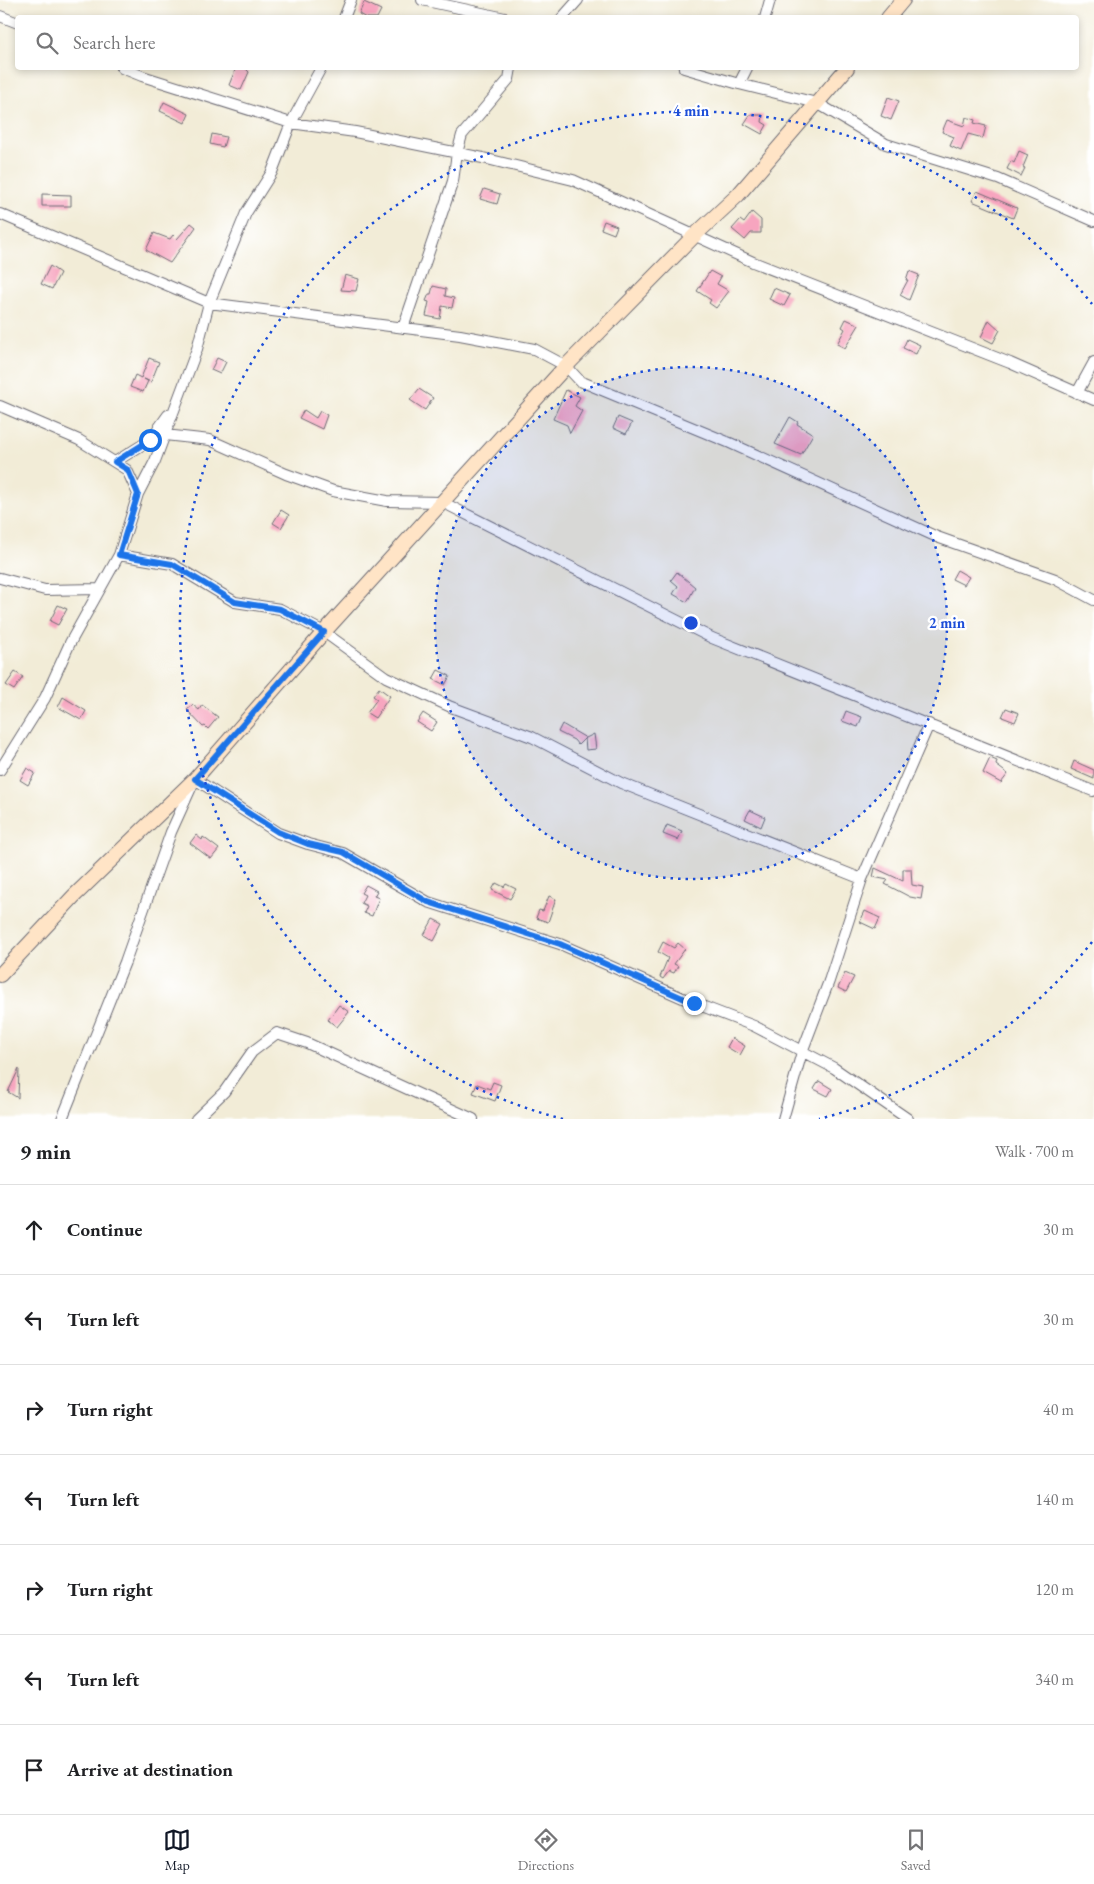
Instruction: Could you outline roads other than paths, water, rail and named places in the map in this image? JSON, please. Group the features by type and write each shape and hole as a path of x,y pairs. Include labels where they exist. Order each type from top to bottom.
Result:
{"street":[{"path":"345,15 351,0"},
{"path":"422,0 491,15"},
{"path":"565,15 578,0"},
{"path":"766,15 770,0"},
{"path":"890,15 903,0"},
{"path":"0,16 15,22"},
{"path":"127,70 290,124 355,132 573,180 753,262 1010,363 1094,400"},
{"path":"0,770 45,698 70,643 119,555 138,494 165,436 170,418 178,402 197,349 209,303 246,213 272,172 290,124 320,70"},
{"path":"403,328 453,181 462,135 509,79 511,70"},
{"path":"691,70 817,103 886,144 998,179 1094,221"},
{"path":"739,84 746,70"},
{"path":"0,975 74,896 195,779 324,632 566,366 738,194 845,70"},
{"path":"0,214 209,303 460,335 534,349 566,366 580,381 730,443 937,537 1055,579 1094,600"},
{"path":"1077,393 1094,362"},
{"path":"115,462 150,440 178,402"},
{"path":"0,406 78,440 128,470 138,494"},
{"path":"165,436 210,440 286,474 333,491 387,501 442,502 712,638 1093,791"},
{"path":"119,555 172,564 235,602 280,609 324,632 386,677 451,707 532,737 621,783 862,879"},
{"path":"0,578 45,590 99,589"},
{"path":"783,1119 802,1052 829,981 862,879 929,724"},
{"path":"195,779 278,832 308,844 343,852 428,902 560,944 694,1003 754,1026 834,1068 908,1119"},
{"path":"62,1119 125,962 171,832 195,779"},
{"path":"196,1119 224,1092 252,1052 277,1033 307,1043 473,1119"}]}
